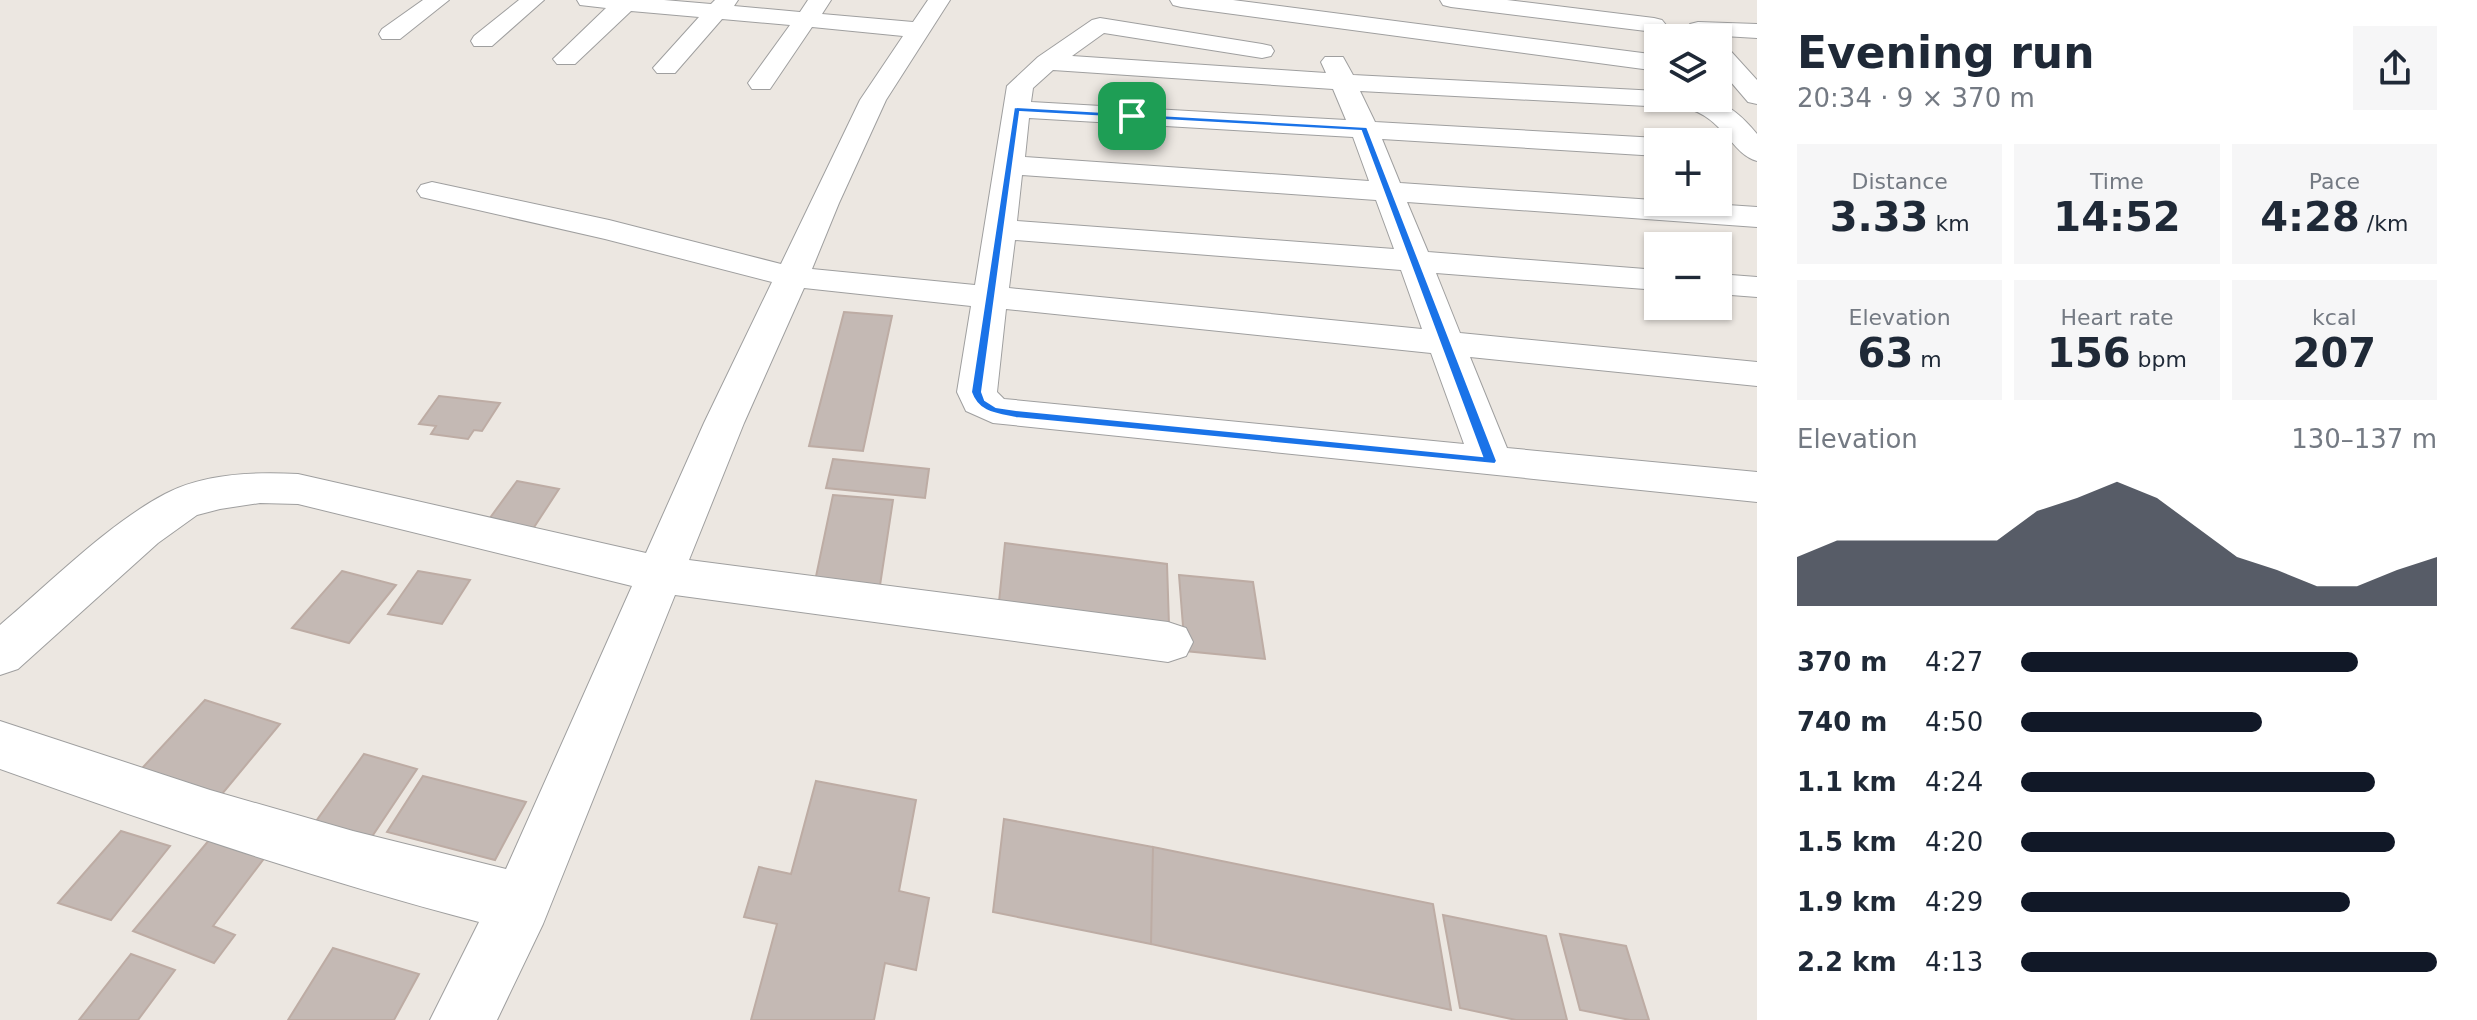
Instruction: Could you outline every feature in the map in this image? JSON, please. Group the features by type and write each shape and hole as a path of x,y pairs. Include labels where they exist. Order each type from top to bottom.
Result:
{"street":[{"path":"391,34 438,0"},
{"path":"483,41 533,0"},
{"path":"588,0 929,15"},
{"path":"1181,0 1644,61"},
{"path":"1451,0 1644,30"},
{"path":"1636,0 1653,24"},
{"path":"566,59 627,2"},
{"path":"666,68 722,6"},
{"path":"761,83 813,10"},
{"path":"1681,10 1694,24"},
{"path":"1339,72 1107,12 1020,86 977,392 980,402 993,410 1757,487"},
{"path":"463,1020 522,903 724,423 823,203 873,100 929,15"},
{"path":"1732,32 1757,31"},
{"path":"1047,62 1339,72 1540,93 1644,98"},
{"path":"1736,63 1757,96"},
{"path":"1339,72 1364,129 1491,461"},
{"path":"1016,109 1644,146"},
{"path":"1723,112 1757,153"},
{"path":"1732,152 1757,153"},
{"path":"1009,165 1757,217"},
{"path":"432,191 609,230 792,277 1757,374"},
{"path":"1000,229 1644,279"},
{"path":"1732,285 1757,287"},
{"path":"0,654 142,531 182,504 233,491 260,488 298,489 661,575 1168,642"},
{"path":"0,745 282,839 522,903"}],"building":[{"path":"844,312 892,316 863,451 809,446"},
{"path":"439,396 500,403 482,431 474,430 468,439 431,434 436,426 419,424"},
{"path":"833,459 929,469 925,498 826,488"},
{"path":"517,481 559,489 529,535 484,526"},
{"path":"833,495 893,500 879,592 814,586"},
{"path":"1005,543 1167,564 1169,625 999,602"},
{"path":"342,571 396,585 349,643 292,628"},
{"path":"418,571 470,580 442,624 388,614"},
{"path":"1179,575 1253,582 1265,659 1185,651"},
{"path":"205,700 280,724 212,806 133,778"},
{"path":"364,754 417,769 359,856 304,838"},
{"path":"423,776 526,802 495,860 387,832"},
{"path":"816,781 916,800 899,891 929,898 916,970 885,963 874,1020 751,1020 777,924 744,917 759,867 791,874"},
{"path":"1004,819 1153,847 1151,944 993,912"},
{"path":"121,831 170,846 111,920 58,903"},
{"path":"215,833 269,852 213,926 235,935 214,963 133,931"},
{"path":"1153,847 1433,904 1451,1010 1151,944"},
{"path":"1443,915 1546,936 1567,1020 1516,1020 1460,1008"},
{"path":"1560,934 1626,946 1649,1020 1630,1020 1580,1010"},
{"path":"333,948 419,974 394,1020 288,1020"},
{"path":"131,954 175,970 138,1020 79,1020"}],"route":[{"path":"1016,109 1132,116 1364,129 1491,461 1016,414 993,410 980,402 977,392 1016,109"}]}
